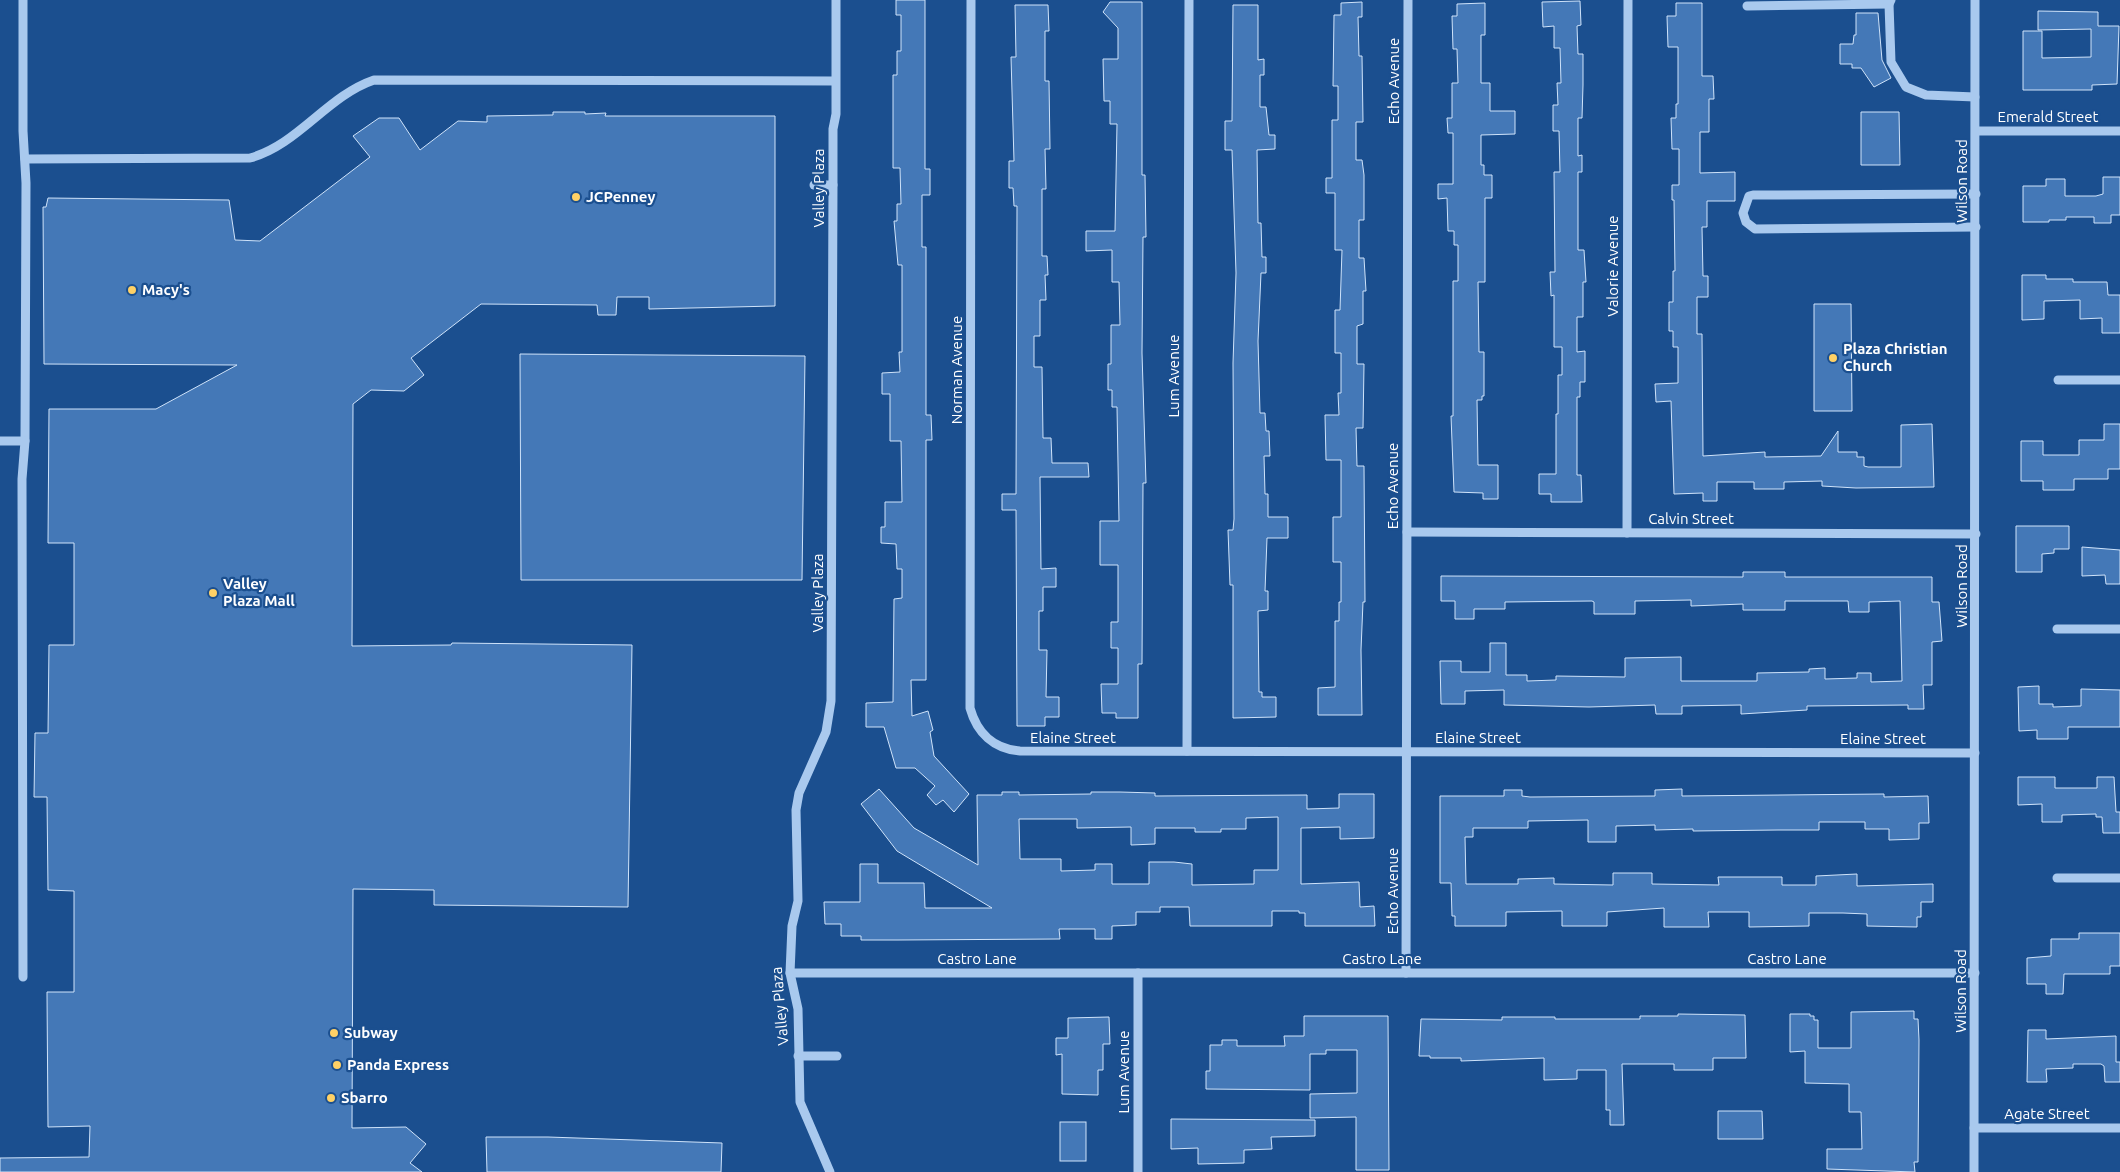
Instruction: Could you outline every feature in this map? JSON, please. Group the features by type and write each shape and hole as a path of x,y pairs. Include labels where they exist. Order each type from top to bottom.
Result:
{"street":[{"path":"22,0 25,160 25,441 22,479 24,977"},
{"name":"Valley Plaza","path":"830,1172 800,1102 798,1009 790,973 792,926 798,901 796,810 799,793 826,732 831,701 833,185 836,0"},
{"name":"Norman Avenue","path":"971,0 970,708 974,722 984,736"},
{"name":"Lum Avenue","path":"1187,752 1189,0"},
{"name":"Echo Avenue","path":"1406,973 1408,0"},
{"name":"Valorie Avenue","path":"1627,533 1628,0"},
{"name":"Wilson Road","path":"1974,1172 1975,0"},
{"path":"1746,6 1890,2 1891,62 1906,87 1926,95 1975,97"},
{"path":"25,160 250,158 268,153 352,90 374,80 835,81"},
{"name":"Emerald Street","path":"1976,131 2120,131"},
{"path":"814,185 833,185"},
{"path":"1976,194 1753,195 1749,196 1743,213 1746,222 1755,229 1976,227"},
{"path":"2058,380 2120,380"},
{"path":"0,441 25,441"},
{"name":"Calvin Street","path":"1407,532 1976,534"},
{"path":"2057,629 2120,629"},
{"name":"Elaine Street","path":"984,736 996,745 1020,751 1975,753"},
{"path":"2057,878 2120,878"},
{"name":"Castro Lane","path":"790,973 1975,973"},
{"name":"Lum Avenue","path":"1138,973 1138,1172"},
{"path":"798,1056 837,1056"},
{"name":"Agate Street","path":"1974,1128 2120,1128"}],"building":[{"path":"896,0 925,0 925,169 930,169 930,195 922,195 922,247 926,247 926,415 931,415 932,440 926,440 926,680 911,680 912,716 928,711 933,730 930,732 934,756 969,794 954,812 943,800 936,805 927,795 935,786 915,768 896,768 884,727 866,727 866,703 893,702 894,599 902,598 902,569 897,569 896,544 881,543 881,527 885,527 885,502 902,502 901,441 890,441 890,394 882,394 882,373 900,372 899,352 902,352 902,265 898,265 894,221 897,221 897,204 901,204 900,168 893,168 893,75 897,75 897,51 901,51 901,15 896,15"},
{"path":"1580,1 1581,25 1577,26 1578,54 1583,54 1583,85 1582,118 1578,118 1578,156 1582,155 1582,172 1578,172 1578,250 1584,250 1586,282 1583,282 1583,317 1577,317 1577,352 1585,351 1585,382 1580,382 1580,397 1577,397 1577,475 1581,475 1582,502 1551,502 1551,494 1539,494 1539,474 1556,474 1558,375 1562,375 1562,347 1554,347 1554,295 1551,296 1550,272 1555,272 1554,172 1560,172 1559,131 1553,131 1553,105 1558,105 1557,83 1561,83 1560,48 1554,48 1554,26 1543,27 1542,2"},
{"path":"1110,2 1142,2 1142,175 1145,175 1146,237 1143,237 1142,353 1146,483 1143,483 1142,664 1138,664 1138,718 1116,718 1116,713 1102,713 1101,684 1118,684 1118,648 1111,648 1111,622 1118,622 1118,565 1100,565 1100,521 1119,521 1117,407 1112,407 1112,390 1108,390 1108,364 1111,364 1111,325 1120,325 1119,282 1112,282 1112,250 1086,251 1086,231 1115,231 1117,124 1110,124 1110,101 1104,101 1103,59 1118,59 1118,28 1103,12"},
{"path":"1362,2 1362,17 1358,17 1359,56 1362,56 1363,122 1356,122 1356,160 1362,160 1364,175 1364,220 1359,220 1359,258 1364,258 1366,291 1363,291 1363,324 1357,326 1357,364 1364,364 1363,428 1356,428 1357,466 1364,466 1365,602 1363,602 1361,650 1362,715 1318,715 1318,688 1335,687 1335,621 1339,621 1339,602 1341,602 1341,562 1333,562 1333,517 1341,517 1341,460 1326,460 1325,415 1339,415 1338,393 1341,393 1341,353 1335,353 1335,310 1340,310 1342,250 1335,250 1335,193 1326,193 1326,178 1332,178 1332,120 1338,120 1338,86 1333,86 1334,15 1341,15 1341,3"},
{"path":"1485,3 1485,35 1481,35 1481,83 1490,83 1490,111 1515,111 1515,134 1481,135 1481,165 1484,165 1484,175 1492,175 1492,198 1485,198 1485,282 1478,282 1479,352 1484,352 1484,396 1482,396 1482,400 1477,400 1478,465 1498,465 1498,499 1483,499 1483,493 1454,492 1451,416 1453,416 1453,281 1458,281 1458,245 1454,245 1454,231 1448,231 1447,198 1438,199 1438,184 1453,184 1453,133 1448,133 1447,118 1452,118 1452,83 1458,83 1457,49 1453,49 1452,16 1457,16 1457,4"},
{"path":"1676,3 1702,3 1702,76 1713,76 1714,99 1709,99 1709,132 1700,132 1700,173 1735,172 1735,201 1707,201 1707,227 1702,227 1703,276 1708,276 1708,297 1697,297 1697,334 1702,334 1703,456 1765,452 1765,457 1821,456 1838,431 1838,452 1857,452 1857,457 1864,457 1864,466 1868,467 1901,467 1901,425 1932,424 1934,487 1856,488 1822,486 1822,481 1784,482 1784,489 1754,489 1754,482 1717,482 1717,501 1703,501 1703,493 1674,494 1671,401 1656,402 1655,384 1678,383 1678,347 1673,347 1673,331 1669,331 1669,302 1673,302 1673,271 1675,271 1672,185 1679,185 1679,149 1672,149 1671,118 1676,118 1676,104 1678,104 1678,47 1668,47 1667,16 1676,16"},
{"path":"1015,5 1048,5 1049,31 1045,31 1045,81 1049,81 1050,149 1045,149 1046,189 1042,189 1042,256 1047,256 1048,275 1045,275 1046,300 1040,300 1040,336 1034,336 1034,367 1042,367 1043,438 1051,438 1052,463 1088,463 1089,477 1040,477 1041,569 1056,568 1056,587 1043,587 1043,611 1039,611 1039,650 1047,650 1046,697 1059,697 1059,717 1045,717 1045,726 1017,726 1016,510 1002,510 1002,494 1016,494 1017,206 1014,206 1013,188 1009,188 1009,161 1014,161 1011,57 1016,57"},
{"path":"1233,5 1258,5 1258,60 1264,59 1264,75 1260,75 1260,107 1266,107 1269,135 1275,135 1275,149 1257,150 1258,223 1261,223 1262,257 1266,257 1266,273 1261,273 1258,341 1260,413 1265,413 1266,431 1269,431 1270,456 1264,456 1265,494 1268,494 1268,517 1288,517 1288,538 1267,538 1265,591 1268,591 1268,610 1258,611 1259,692 1262,692 1262,697 1276,697 1276,717 1233,718 1233,585 1230,585 1228,530 1233,530 1234,519 1233,363 1236,273 1232,150 1225,150 1225,121 1232,121"},
{"path":"2038,11 2098,12 2098,26 2119,26 2117,84 2092,85 2092,90 2023,90 2023,31 2042,31 2042,58 2091,57 2091,29 2038,30"},
{"path":"1856,13 1878,13 1882,60 1891,78 1874,87 1861,68 1852,68 1852,64 1840,64 1840,44 1853,44 1854,35 1856,35"},
{"name":"Valley Plaza Mall","path":"553,112 606,113 605,116 775,116 775,306 649,309 649,297 617,297 616,315 598,315 597,305 481,304 411,358 424,375 404,391 371,390 353,404 352,646 451,645 452,643 632,645 628,907 434,905 434,890 353,889 352,1128 406,1127 426,1144 410,1163 422,1172 0,1172 0,1158 89,1157 90,1126 48,1127 47,992 74,992 74,891 48,890 47,797 34,797 35,733 48,733 49,645 74,645 74,543 48,543 49,409 156,409 237,365 44,364 43,207 46,207 48,198 229,200 235,240 260,241 370,157 353,136 379,118 399,118 420,150 458,121 487,122 487,116 553,115"},
{"path":"1861,112 1899,112 1900,165 1861,165"},
{"path":"2103,177 2120,177 2120,215 2111,215 2111,223 2094,223 2094,217 2066,217 2066,220 2049,220 2049,222 2023,222 2023,186 2046,186 2046,179 2065,179 2065,196 2096,196 2103,194"},
{"path":"2022,275 2046,275 2046,279 2073,279 2073,282 2107,282 2108,295 2120,295 2120,333 2102,333 2102,318 2080,319 2080,300 2044,301 2044,319 2022,320"},
{"name":"Plaza Christian Church","path":"1814,304 1851,304 1852,411 1814,411"},
{"path":"520,354 805,356 802,580 521,580"},
{"path":"2104,424 2120,424 2120,469 2108,469 2108,479 2074,479 2074,490 2043,490 2043,481 2021,481 2021,441 2043,441 2043,455 2079,455 2079,440 2104,440"},
{"path":"2016,526 2069,526 2069,549 2054,549 2054,553 2042,554 2042,572 2016,572"},
{"path":"2082,547 2120,550 2120,584 2106,584 2105,575 2082,576"},
{"path":"1743,572 1785,572 1785,577 1932,577 1932,602 1939,602 1942,641 1932,642 1932,685 1923,685 1924,709 1908,709 1908,705 1807,706 1807,710 1741,714 1741,705 1682,706 1682,714 1656,714 1655,705 1589,707 1504,705 1504,690 1465,691 1465,704 1441,704 1440,661 1461,661 1461,672 1490,672 1490,643 1506,643 1506,675 1527,675 1527,681 1556,680 1556,676 1625,677 1625,658 1681,657 1681,681 1757,681 1757,673 1809,672 1809,669 1825,668 1825,679 1857,678 1857,673 1871,673 1871,682 1902,681 1900,601 1869,602 1869,612 1849,612 1848,601 1785,601 1785,610 1743,610 1743,604 1691,606 1691,600 1635,601 1635,614 1594,614 1594,602 1592,601 1505,602 1505,609 1474,609 1474,619 1455,619 1455,601 1441,601 1441,576 1743,577"},
{"path":"2039,686 2039,704 2053,704 2053,707 2081,706 2081,689 2120,690 2120,727 2068,727 2068,739 2037,739 2037,730 2019,731 2018,687"},
{"path":"2018,777 2055,777 2055,788 2097,788 2097,777 2114,777 2116,812 2120,812 2120,833 2103,833 2102,817 2096,817 2096,814 2062,815 2062,822 2042,822 2042,804 2018,805"},
{"path":"879,789 914,828 978,865 977,795 1002,795 1002,792 1019,792 1019,795 1120,792 1155,793 1155,796 1307,795 1307,809 1339,808 1339,794 1374,794 1374,838 1340,839 1340,827 1301,828 1301,884 1359,882 1360,907 1374,906 1375,926 1305,926 1305,913 1299,913 1299,911 1272,911 1272,926 1190,926 1189,907 1160,907 1160,912 1136,912 1136,925 1112,926 1112,939 1095,939 1095,929 1059,929 1060,939 861,940 861,936 841,936 841,924 825,924 824,902 860,902 860,864 878,864 878,883 924,883 925,908 992,908 897,851 861,804","holes":["1278,817 1278,870 1254,870 1254,884 1192,885 1192,864 1149,862 1149,884 1112,884 1112,864 1095,864 1095,870 1061,871 1061,859 1020,859 1019,819 1077,819 1077,828 1131,827 1131,845 1155,844 1155,828 1195,828 1195,832 1221,832 1221,829 1246,829 1246,818"]},
{"path":"1682,789 1682,796 1884,794 1884,797 1928,796 1929,823 1919,823 1919,839 1889,840 1889,829 1865,829 1865,822 1819,822 1819,830 1693,831 1693,829 1655,830 1655,825 1616,826 1616,842 1588,842 1588,820 1528,821 1528,828 1473,828 1473,837 1465,837 1466,884 1518,884 1518,879 1554,878 1554,884 1613,885 1613,873 1652,873 1652,884 1719,885 1718,877 1782,877 1782,885 1816,885 1816,876 1857,874 1857,886 1933,884 1933,902 1921,902 1921,917 1917,917 1917,927 1867,926 1867,914 1809,913 1809,926 1749,927 1749,912 1708,912 1709,927 1664,927 1664,908 1607,912 1607,926 1562,926 1562,911 1506,912 1506,926 1455,926 1455,916 1452,916 1451,883 1440,883 1440,796 1504,796 1504,790 1522,790 1522,796 1530,797 1655,796 1655,790"},
{"path":"2079,933 2120,933 2120,966 2110,966 2110,974 2064,974 2063,994 2046,994 2046,984 2027,984 2027,958 2051,956 2051,939 2079,939"},
{"path":"1914,1011 1914,1019 1918,1019 1919,1040 1918,1162 1914,1162 1915,1172 1827,1169 1827,1149 1862,1149 1861,1112 1849,1112 1849,1084 1805,1083 1805,1051 1790,1052 1790,1014 1810,1014 1810,1016 1814,1016 1814,1020 1818,1020 1818,1048 1851,1048 1851,1012"},
{"path":"1678,1014 1745,1015 1746,1058 1713,1058 1713,1070 1674,1070 1674,1064 1622,1064 1624,1125 1610,1125 1610,1110 1606,1110 1606,1070 1577,1070 1577,1079 1544,1080 1544,1058 1461,1061 1461,1058 1419,1056 1421,1019 1502,1020 1502,1017 1555,1017 1555,1019 1640,1019 1640,1016 1678,1016"},
{"path":"1304,1016 1388,1016 1389,1170 1356,1170 1356,1117 1310,1118 1310,1094 1357,1093 1357,1050 1326,1050 1326,1054 1310,1054 1310,1090 1206,1089 1206,1071 1210,1071 1210,1045 1222,1045 1222,1040 1237,1040 1237,1046 1285,1046 1284,1036 1304,1036"},
{"path":"1109,1017 1110,1044 1103,1044 1103,1070 1098,1070 1098,1095 1062,1094 1062,1054 1056,1055 1056,1038 1068,1038 1068,1018"},
{"path":"2028,1030 2046,1030 2046,1039 2116,1036 2116,1062 2120,1062 2120,1082 2105,1082 2104,1066 2101,1064 2073,1064 2073,1068 2046,1069 2047,1082 2027,1082"},
{"path":"1718,1111 1762,1111 1763,1139 1718,1139"},
{"path":"1171,1119 1315,1120 1315,1136 1271,1137 1272,1149 1244,1150 1244,1163 1198,1164 1198,1148 1171,1149"},
{"path":"1060,1122 1086,1122 1086,1161 1060,1161"},
{"path":"486,1137 548,1137 722,1143 721,1172 487,1172"}],"place":[{"name":"JCPenney","path":"576,197"},
{"name":"Macy's","path":"132,290"},
{"name":"Plaza Christian Church","path":"1833,358"},
{"name":"Valley Plaza Mall","path":"213,593"},
{"name":"Subway","path":"334,1033"},
{"name":"Panda Express","path":"337,1065"},
{"name":"Sbarro","path":"331,1098"}]}
